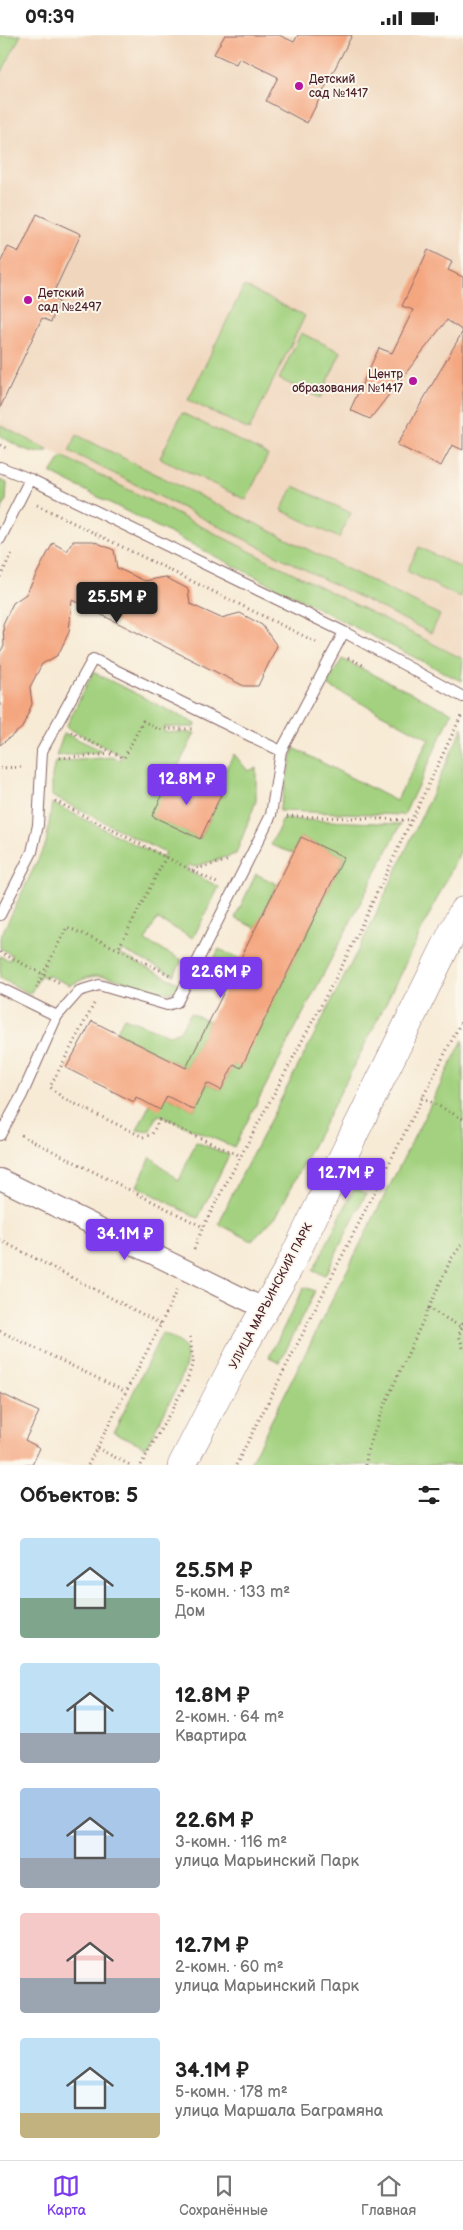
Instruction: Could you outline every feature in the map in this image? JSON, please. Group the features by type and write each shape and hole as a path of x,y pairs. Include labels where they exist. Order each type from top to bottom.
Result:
{"main road":[{"name":"УЛИЦА МАРЬИНСКИЙ ПАРК","path":"182,1465 239,1354 288,1269 463,911"}],"street":[{"path":"0,1179 265,1309"}],"lane":[{"path":"0,467 30,479 344,632 463,697"},
{"path":"0,539 30,479"},
{"path":"2,1131 22,1095 57,1016 79,991 99,985 167,1005 177,1002 271,815 280,751 344,632"},
{"path":"0,915 32,852 38,825 42,751 93,659 280,751"},
{"path":"0,988 57,1016"}],"path":[{"path":"37,505 369,668"},
{"path":"2,1131 204,1227 343,964 463,712 456,711"},
{"path":"57,725 124,758 143,721 158,729 198,729 206,715"},
{"path":"42,760 114,754"},
{"path":"0,768 22,767 23,785 232,891"},
{"path":"271,815 412,819"},
{"path":"118,949 166,857"},
{"path":"28,1003 67,927 118,949 187,983"},
{"path":"0,953 97,1000 50,1087 63,1098 143,1137 152,1134 159,1120 241,1157"},
{"path":"236,1465 384,1177 421,1097 463,1018"},
{"path":"421,1097 463,1119"},
{"path":"0,1240 161,1324 88,1465"},
{"path":"366,1465 366,1452 381,1413 451,1259 463,1243"},
{"path":"428,1308 462,1325 459,1335 463,1348"},
{"path":"0,1331 126,1393"},
{"path":"141,1465 186,1384 193,1362 190,1336"},
{"path":"97,1448 130,1465"}],"shaded area":[{"path":"22,35 463,35 463,659 0,425 0,79"}],"green space":[{"path":"0,35 21,35 0,76"},
{"path":"244,286 305,316 249,430 188,400"},
{"path":"301,333 341,352 320,398 279,379"},
{"path":"182,413 268,455 246,500 160,458"},
{"path":"0,425 49,450 36,452 18,446 0,436"},
{"path":"77,435 440,615 431,633 69,451"},
{"path":"62,456 463,659 461,681 51,473"},
{"path":"0,480 7,483 6,500 0,513"},
{"path":"294,486 351,513 339,538 281,510"},
{"path":"419,547 463,569 461,598 407,571"},
{"path":"342,659 452,713 404,815 279,811 294,748 396,801 429,739 327,685"},
{"path":"93,672 196,724 195,727 164,727 164,732 195,733 153,816 200,839 221,795 213,791 234,754 248,771 256,768 256,801 236,854 193,867 189,864 186,870 219,887 193,938 157,919 145,941 182,960 174,975 122,950 120,954 180,984 175,991 155,991 116,979 96,976 70,985 47,975 46,978 41,975 30,994 0,978 0,956 9,960 12,955 0,948 0,938 46,843 52,803 162,858 165,853 52,796 52,775 55,762 113,757 119,761 122,756 66,727"},
{"path":"463,727 463,846 376,1023 277,1215 252,1241 219,1224 233,1192 370,927"},
{"path":"64,733 101,750 100,752 56,756"},
{"path":"283,819 401,824 234,1147 158,1115 149,1132 137,1130 150,1104 167,1096 194,1110 207,1083 221,1090 234,1064 241,1067 344,857 301,837 293,853 271,845"},
{"path":"256,874 277,884 256,928 235,918"},
{"path":"219,949 240,959 224,991 203,981"},
{"path":"190,1013 210,1021 186,1068 116,1033 124,1018 169,1035 180,1031"},
{"path":"463,1040 463,1465 249,1465"},
{"path":"196,1142 229,1155 198,1218 137,1186 151,1157 179,1181"},
{"path":"355,1187 366,1194 325,1275 313,1271"},
{"path":"304,1287 315,1291 280,1362 269,1357"},
{"path":"162,1333 181,1344 186,1351 186,1364 177,1387 146,1447 114,1432"}],"building":[{"name":"Детский сад №1417","path":"225,35 279,35 294,42 298,35 352,35 307,123 266,101 278,77 239,58 236,64 214,54"},
{"name":"Детский сад №2497","path":"37,214 81,234 51,298 59,302 51,322 42,318 0,408 0,263 8,247 19,252"},
{"path":"428,250 452,262 448,270 463,277 463,331 447,320 370,419 350,410 379,348 392,353 413,310 402,306"},
{"path":"463,331 463,450 452,445 441,466 397,445"},
{"path":"73,541 93,541 114,550 117,568 145,581 165,577 188,589 190,604 221,618 240,613 262,625 277,646 258,686 244,686 72,600 69,632 58,655 42,664 30,687 32,704 22,728 0,745 0,652 4,646 3,624 13,603 26,594 53,543 67,551"},
{"path":"174,772 221,795 200,839 152,816"},
{"path":"301,837 344,857 241,1068 234,1064 221,1090 207,1083 194,1110 167,1096 160,1110 136,1097 134,1102 66,1068 92,1021 186,1068"},
{"path":"0,1393 39,1412 25,1440 40,1448 32,1465 0,1465"}],"place":[{"name":"Детский сад №1417","path":"299,86"},
{"name":"Детский сад №2497","path":"28,300"},
{"name":"Центр образования №1417","path":"413,381"}]}
